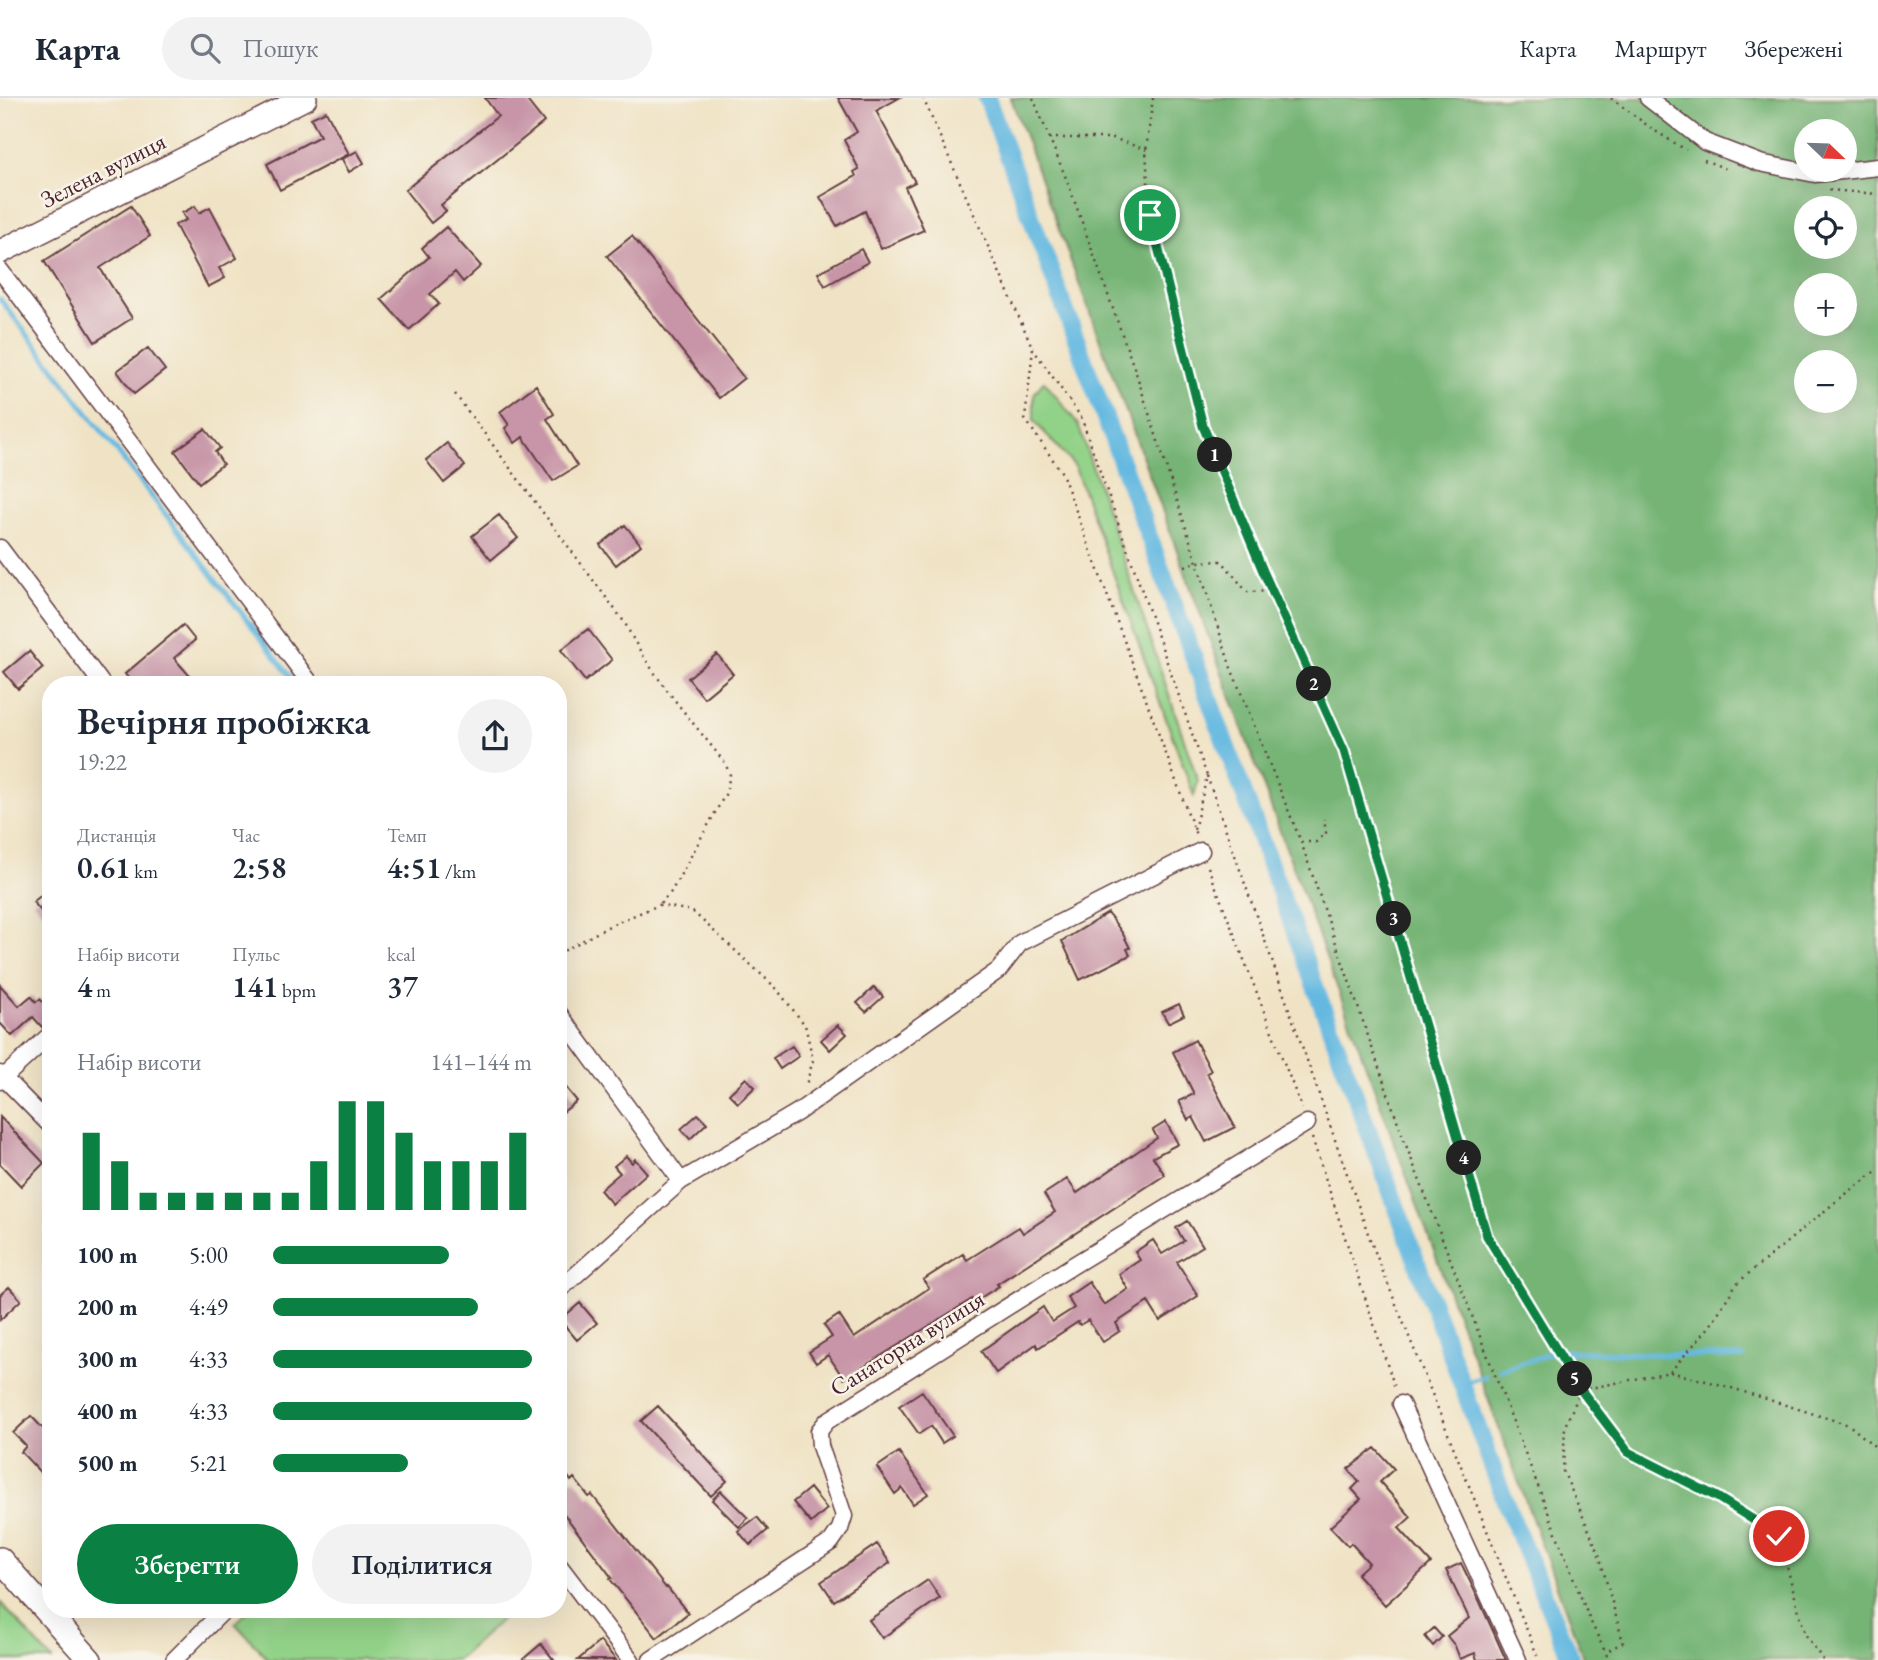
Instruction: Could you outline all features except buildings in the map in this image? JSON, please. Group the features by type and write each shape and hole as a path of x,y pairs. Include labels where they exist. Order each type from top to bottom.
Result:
{"street":[{"path":"1648,98 1705,142 1760,163 1815,174 1878,167"},
{"name":"Зелена вулиця","path":"0,252 299,99"},
{"path":"0,270 305,676"},
{"path":"0,548 96,676"},
{"path":"567,1283 681,1181 798,1112 999,970 1020,943 1201,851"},
{"path":"567,1024 681,1181"},
{"path":"42,1042 1,1077 42,1117"},
{"name":"Санаторна вулиця","path":"651,1660 831,1542 840,1529 844,1516 820,1446 819,1432 827,1421 1072,1266 1307,1123"},
{"path":"1401,1404 1518,1660"},
{"path":"0,1559 42,1606"},
{"path":"567,1576 631,1660"},
{"path":"53,1618 90,1660"},
{"path":"174,1660 216,1618"}],"path":[{"path":"923,98 1033,349 1081,417 1371,1242 1539,1660"},
{"path":"1033,98 1069,183 1137,376 1231,668 1301,842 1404,1140 1519,1438 1609,1660"},
{"path":"1153,98 1146,150 1150,215 1203,426 1272,591 1344,751 1487,1236 1581,1390 1628,1452 1717,1497 1779,1536 1805,1634 1823,1660"},
{"path":"1049,138 1113,138 1146,150"},
{"path":"1033,349 1026,419 1062,473 1201,851"},
{"path":"455,394 625,624 662,682 725,763 730,775 726,793 671,892 659,905 611,925 567,949"},
{"path":"1185,566 1197,562 1222,561 1247,592 1272,591"},
{"path":"1194,830 1207,775"},
{"path":"1301,842 1316,842 1326,832 1324,819"},
{"path":"659,905 692,911 775,987 805,1025 814,1060 798,1112"},
{"path":"1670,1372 1710,1326 1736,1284 1878,1170"},
{"path":"1581,1390 1670,1372 1722,1385 1849,1425 1877,1447"},
{"path":"1581,1390 1565,1426 1563,1471 1598,1551 1623,1642 1605,1653"}],"green space":[{"path":"1011,98 1878,98 1878,1660 1584,1660"},
{"path":"1044,381 1078,424 1198,781 1194,796 1074,465 1034,421 1034,394"},
{"path":"0,1602 52,1660 0,1660"},
{"path":"241,1618 503,1618 457,1660 269,1660 235,1623"}],"waterway":[{"path":"987,98 1508,1509 1571,1660"},
{"path":"0,299 290,676"},
{"path":"1501,1370 1558,1351 1743,1357"},
{"path":"1461,1384 1485,1376"}],"route":[{"path":"1150,215 1203,426 1263,571 1344,751 1487,1236 1581,1390 1628,1452 1717,1497 1779,1536"}]}
